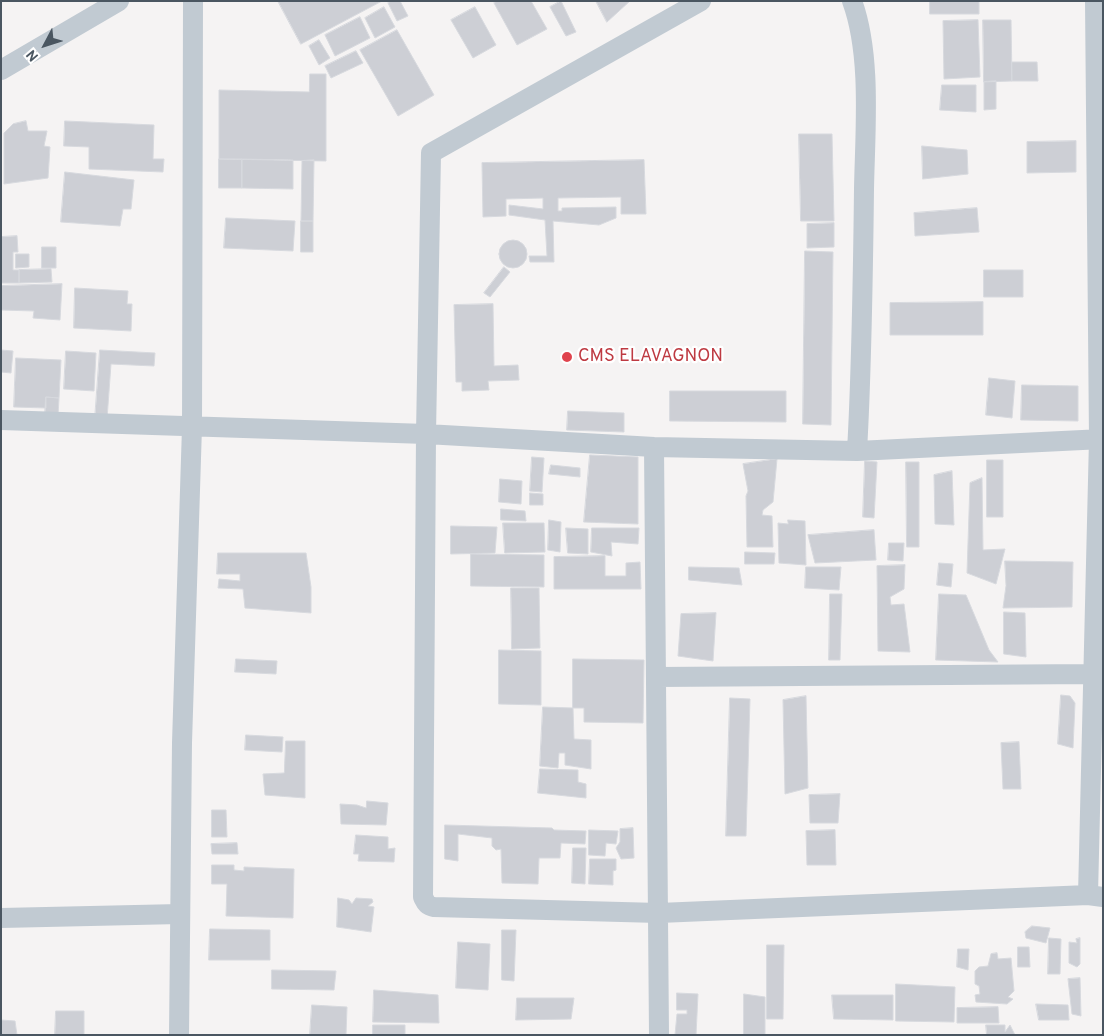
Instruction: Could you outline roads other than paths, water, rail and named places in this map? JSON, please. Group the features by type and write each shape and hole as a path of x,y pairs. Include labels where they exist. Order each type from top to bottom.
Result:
{"street":[{"path":"1,70 120,1"},
{"path":"179,1035 182,743 192,427 193,1"},
{"path":"700,1 431,153 426,434 423,897 430,906 659,913 1095,896 1093,674 1101,439 1095,1"},
{"path":"852,1 858,18 866,80 862,371 857,451"},
{"path":"1,420 426,434 654,447 857,451 1101,439"},
{"path":"654,447 659,1035"},
{"path":"657,677 1093,674"},
{"path":"1,918 180,914"}],"place":[{"name":"CMS ELAVAGNON","path":"567,357"}]}
